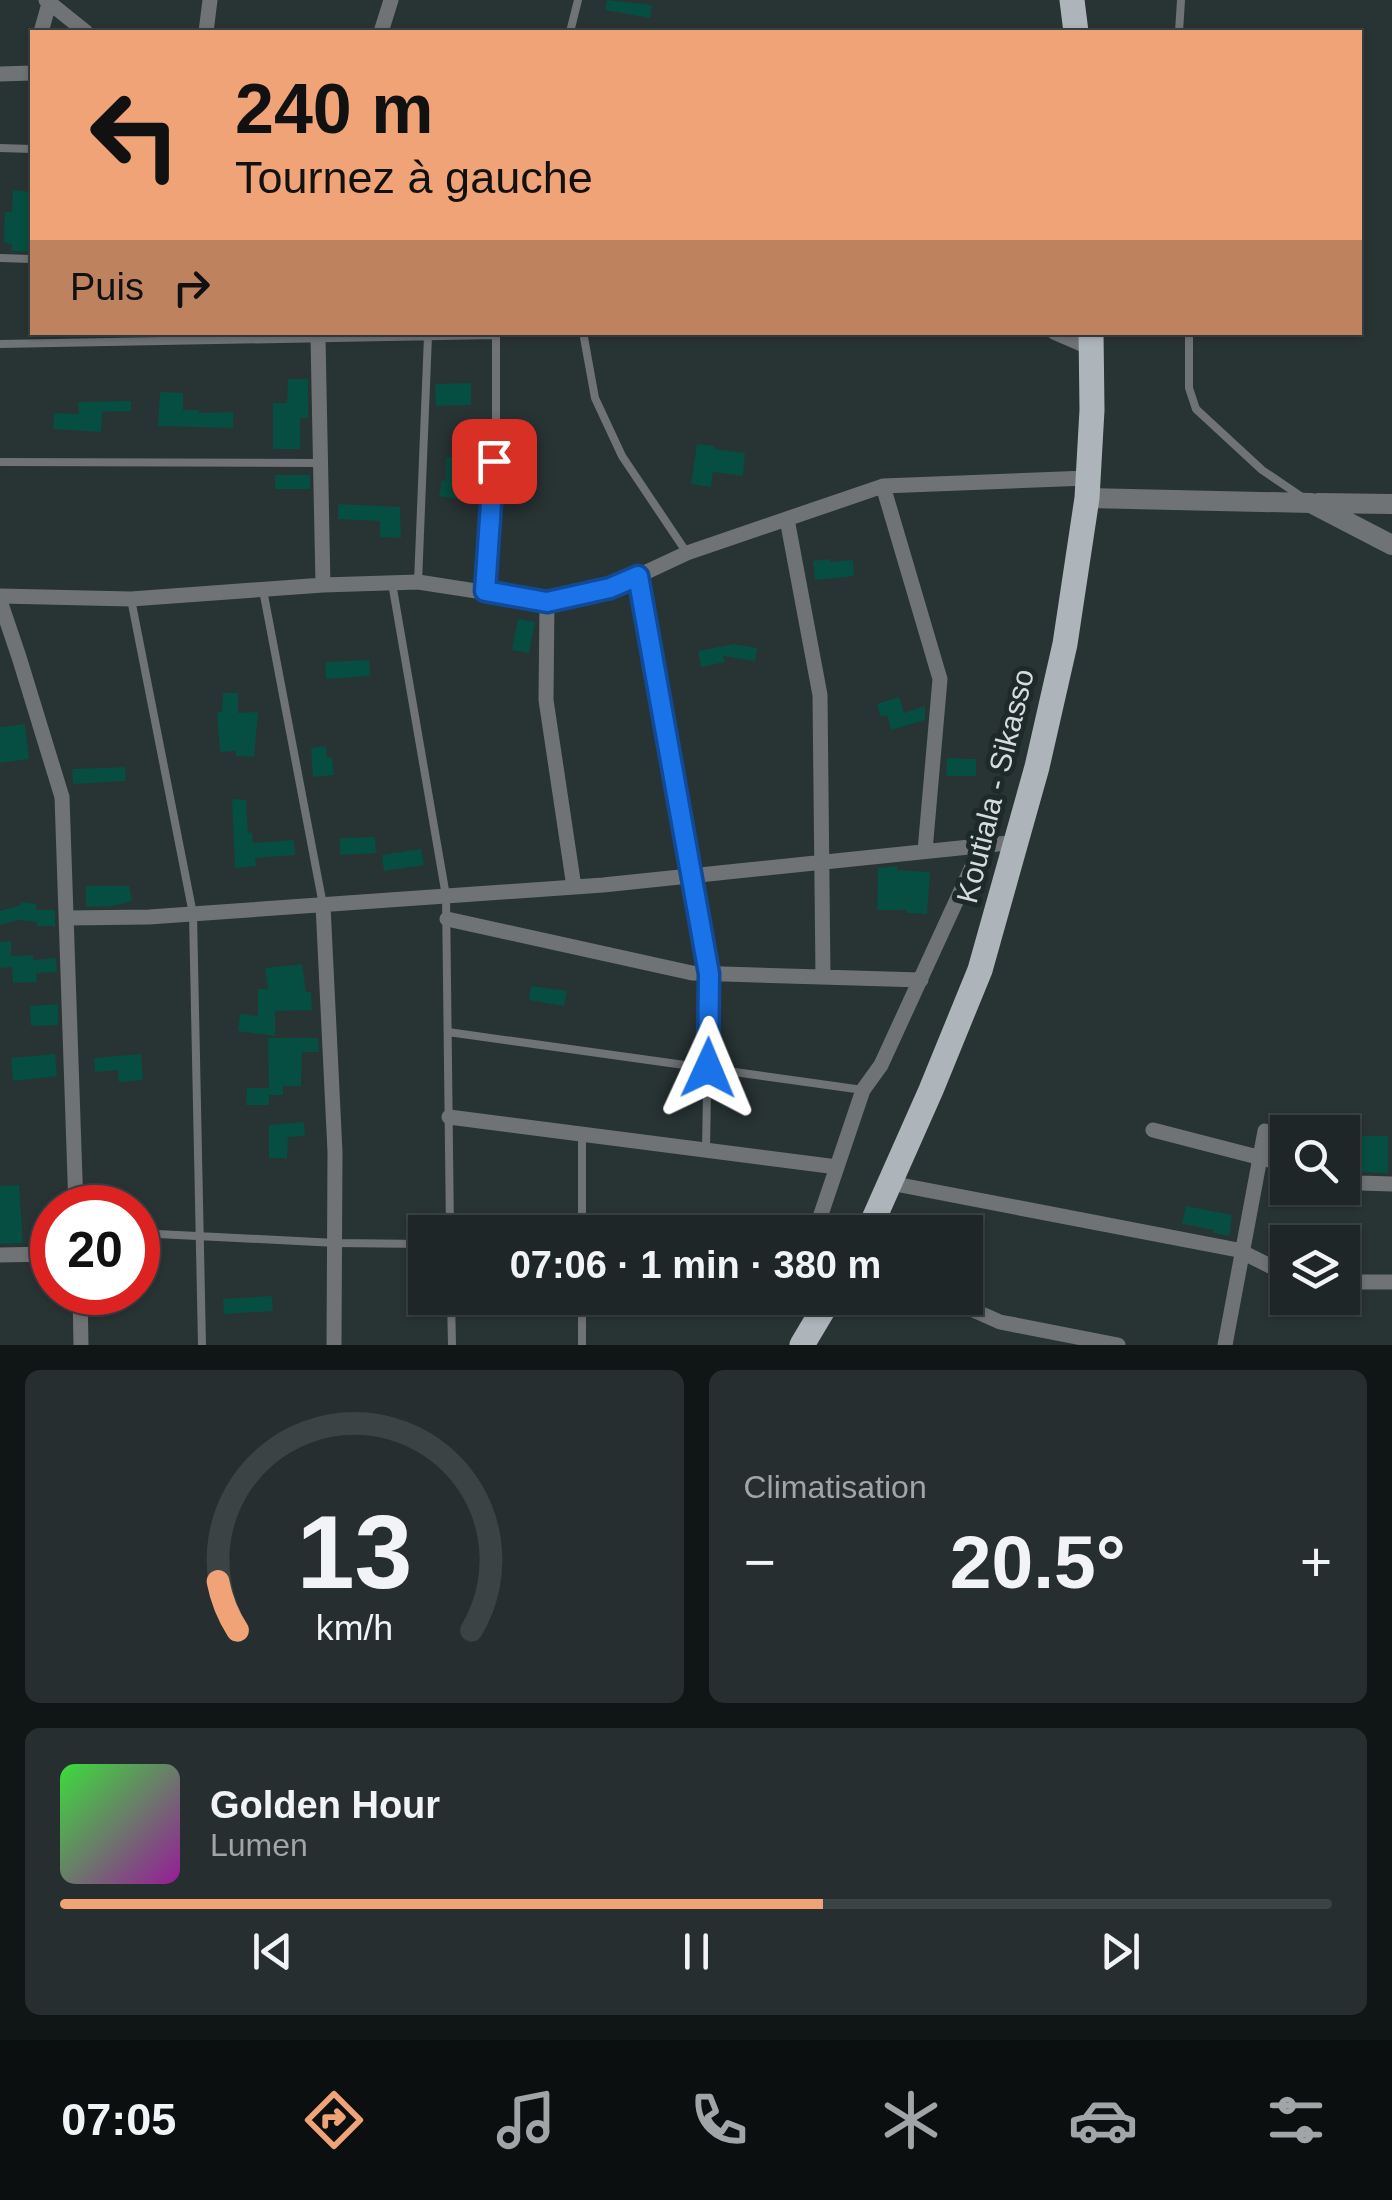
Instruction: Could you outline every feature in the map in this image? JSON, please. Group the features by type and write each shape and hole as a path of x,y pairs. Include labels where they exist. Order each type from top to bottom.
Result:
{"main road":[{"path":"1072,0 1076,30"},
{"name":"Koutiala - Sikasso","path":"876,1215 980,970 1038,767 1065,644 1087,488 1091,340"},
{"path":"802,1345 820,1315"}],"street":[{"path":"206,30 210,0"},
{"path":"383,30 391,0"},
{"path":"41,30 48,1 84,30"},
{"path":"0,74 30,71"},
{"path":"318,338 322,585"},
{"path":"75,1185 62,797 0,599 131,598 418,582 547,602 610,588 687,554 883,486 1087,488 1311,503 1392,504"},
{"path":"883,486 940,679 925,851"},
{"path":"1311,503 1392,545"},
{"path":"788,519 820,695 822,977"},
{"path":"547,602 546,700 574,887"},
{"path":"0,658 20,656"},
{"path":"66,918 193,914 574,887 1018,842"},
{"path":"821,1215 863,1090 882,1066 982,845"},
{"path":"323,905 336,1152 334,1345"},
{"path":"446,919 692,974 921,980"},
{"path":"449,1117 837,1168"},
{"path":"1153,1130 1270,1160"},
{"path":"1225,1345 1265,1132"},
{"path":"890,1183 1242,1252 1270,1266"},
{"path":"1360,1184 1392,1184"},
{"path":"0,1255 30,1254"},
{"path":"1360,1282 1392,1282"},
{"path":"983,1314 1000,1322 1118,1345"},
{"path":"80,1315 81,1345"}],"lane":[{"path":"570,30 578,0"},
{"path":"1179,30 1181,0"},
{"path":"0,148 30,150"},
{"path":"0,258 30,259"},
{"path":"0,344 462,335"},
{"path":"485,591 496,428 496,335"},
{"path":"584,335 594,398 622,456 687,554"},
{"path":"1189,335 1188,388 1196,409 1262,470 1311,503"},
{"path":"418,582 428,336"},
{"path":"0,462 321,464"},
{"path":"638,576 709,974 706,1150"},
{"path":"392,583 446,896 450,1215"},
{"path":"263,590 323,905"},
{"path":"131,598 193,914 202,1345"},
{"path":"448,1032 863,1090"},
{"path":"582,1134 582,1215"},
{"path":"160,1233 408,1244"},
{"path":"451,1315 452,1345"},
{"path":"582,1315 582,1345"}],"building":[{"path":"607,0 652,5 650,18 605,10"},
{"path":"13,190 30,192 30,252 11,251 12,244 4,243 5,212 12,212"},
{"path":"288,379 308,379 308,418 300,418 300,449 273,449 273,403 287,403"},
{"path":"471,383 471,405 436,406 435,384"},
{"path":"160,392 183,393 183,410 233,412 233,428 158,426"},
{"path":"131,401 131,411 102,412 101,432 53,429 54,413 79,414 78,402"},
{"path":"697,444 745,453 743,476 713,472 711,487 691,484"},
{"path":"446,457 467,457 461,500 439,496 442,480 446,481"},
{"path":"275,475 310,475 310,489 275,489"},
{"path":"338,504 400,507 401,538 380,537 380,521 338,519"},
{"path":"853,560 854,576 815,580 813,561"},
{"path":"518,619 535,622 529,653 512,650"},
{"path":"734,644 757,648 755,661 723,656 725,662 701,667 698,651"},
{"path":"369,660 370,676 326,679 325,662"},
{"path":"223,693 238,693 238,713 258,712 254,757 236,756 236,751 220,752 217,712 222,712"},
{"path":"899,697 904,713 925,706 925,720 891,730 887,715 881,717 877,704"},
{"path":"25,724 29,759 0,763 0,727"},
{"path":"326,746 334,775 313,777 311,748"},
{"path":"947,758 976,759 976,776 946,776"},
{"path":"125,767 126,781 73,784 72,769"},
{"path":"232,799 246,800 248,833 252,832 253,843 294,840 295,855 255,858 256,866 235,868"},
{"path":"375,837 376,853 340,855 340,838"},
{"path":"421,849 424,865 384,871 382,855"},
{"path":"897,866 897,870 930,872 927,914 877,910 878,868"},
{"path":"86,886 129,886 132,901 86,907"},
{"path":"21,902 36,904 36,910 55,910 55,926 19,920 0,925 0,911"},
{"path":"11,941 11,956 33,955 33,960 56,958 57,972 36,973 37,982 13,983 12,967 0,968 0,942"},
{"path":"302,964 312,1010 275,1011 275,1036 238,1031 240,1014 258,1016 258,989 268,989 265,968"},
{"path":"531,986 567,991 564,1006 529,1000"},
{"path":"58,1004 58,1025 31,1026 30,1006"},
{"path":"268,1038 318,1038 319,1052 302,1052 301,1086 283,1086 283,1095 269,1095 269,1105 246,1105 247,1088 269,1088"},
{"path":"55,1054 57,1076 13,1081 11,1058"},
{"path":"141,1054 143,1080 119,1082 118,1070 95,1072 94,1058"},
{"path":"304,1122 305,1136 288,1137 287,1158 269,1158 269,1125"},
{"path":"1360,1136 1388,1136 1388,1173 1361,1172"},
{"path":"19,1185 23,1243 0,1244 0,1186"},
{"path":"1186,1206 1232,1215 1229,1236 1182,1224"},
{"path":"272,1296 273,1311 224,1314 223,1299"}],"route":[{"path":"494,461 485,591 547,602 610,588 638,576 709,974 708,1068"}]}
